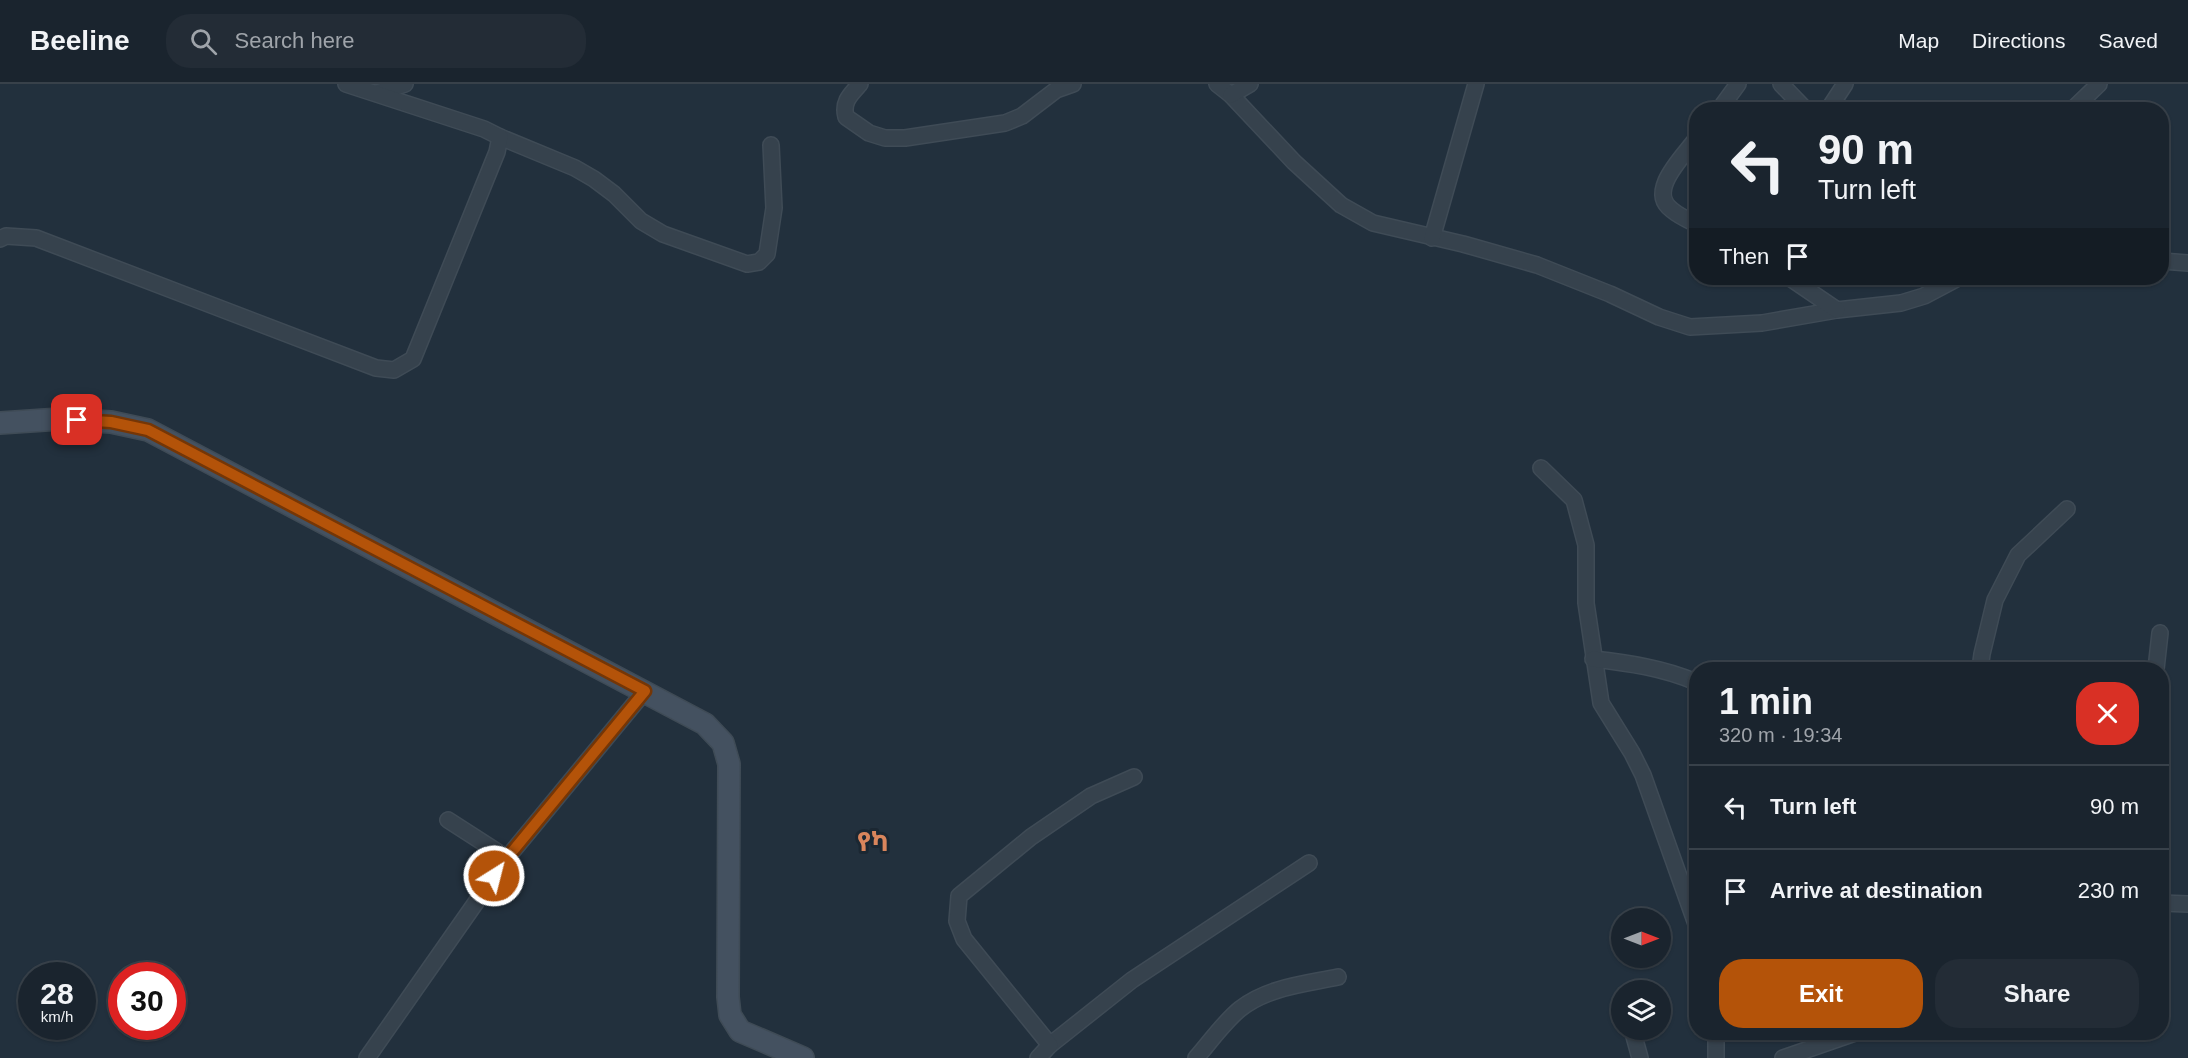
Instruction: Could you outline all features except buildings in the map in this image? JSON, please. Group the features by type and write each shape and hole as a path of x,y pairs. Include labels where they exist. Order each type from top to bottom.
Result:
{"street":[{"path":"346,84 484,129 575,168 614,194 641,221 663,234 747,264 759,262 767,254 774,208 771,145"},
{"path":"377,93 405,84"},
{"path":"860,84 848,97 844,107 846,117 869,133 885,138 905,138 1005,123 1022,116 1056,90 1073,84"},
{"path":"1217,84 1231,95 1294,162 1341,206 1373,224 1463,244 1537,265 1610,294 1659,317 1690,327 1762,323 1837,310 1901,303 1924,296 1945,285"},
{"path":"1231,95 1250,84"},
{"path":"1432,238 1476,84"},
{"path":"1725,102 1738,84"},
{"path":"1781,84 1798,102"},
{"path":"1833,102 1845,84"},
{"path":"2080,102 2098,84"},
{"path":"0,239 6,236 36,238 376,368 394,370 413,359 497,152 500,137"},
{"path":"1689,148 1667,178 1663,199 1670,209 1689,220"},
{"path":"2169,262 2188,263"},
{"path":"1800,285 1837,310"},
{"path":"0,423 60,419 111,422 148,430 705,724 723,743 729,765 728,997 730,1015 740,1031 803,1058"},
{"path":"1541,468 1574,500 1586,545 1586,603 1601,703 1632,753 1643,776 1689,904"},
{"path":"1981,662 1995,600 2018,555 2067,509"},
{"path":"2157,662 2160,633"},
{"path":"1593,659 1629,663 1689,679"},
{"path":"367,1058 507,858 645,691"},
{"path":"1050,1045 964,939 957,921 959,896 1039,831 1091,796 1134,777"},
{"path":"448,820 507,858"},
{"path":"1038,1058 1050,1045 1132,980 1309,863"},
{"path":"2169,903 2188,904"},
{"path":"1196,1058 1238,1010 1255,998 1280,989 1338,977"},
{"path":"1635,1040 1640,1058"},
{"path":"1716,1040 1716,1058"},
{"path":"1783,1058 1835,1040"}],"district":[{"name":"የካ","path":"873,842"}],"route":[{"path":"77,420 111,422 148,430 645,691 494,876"}]}
